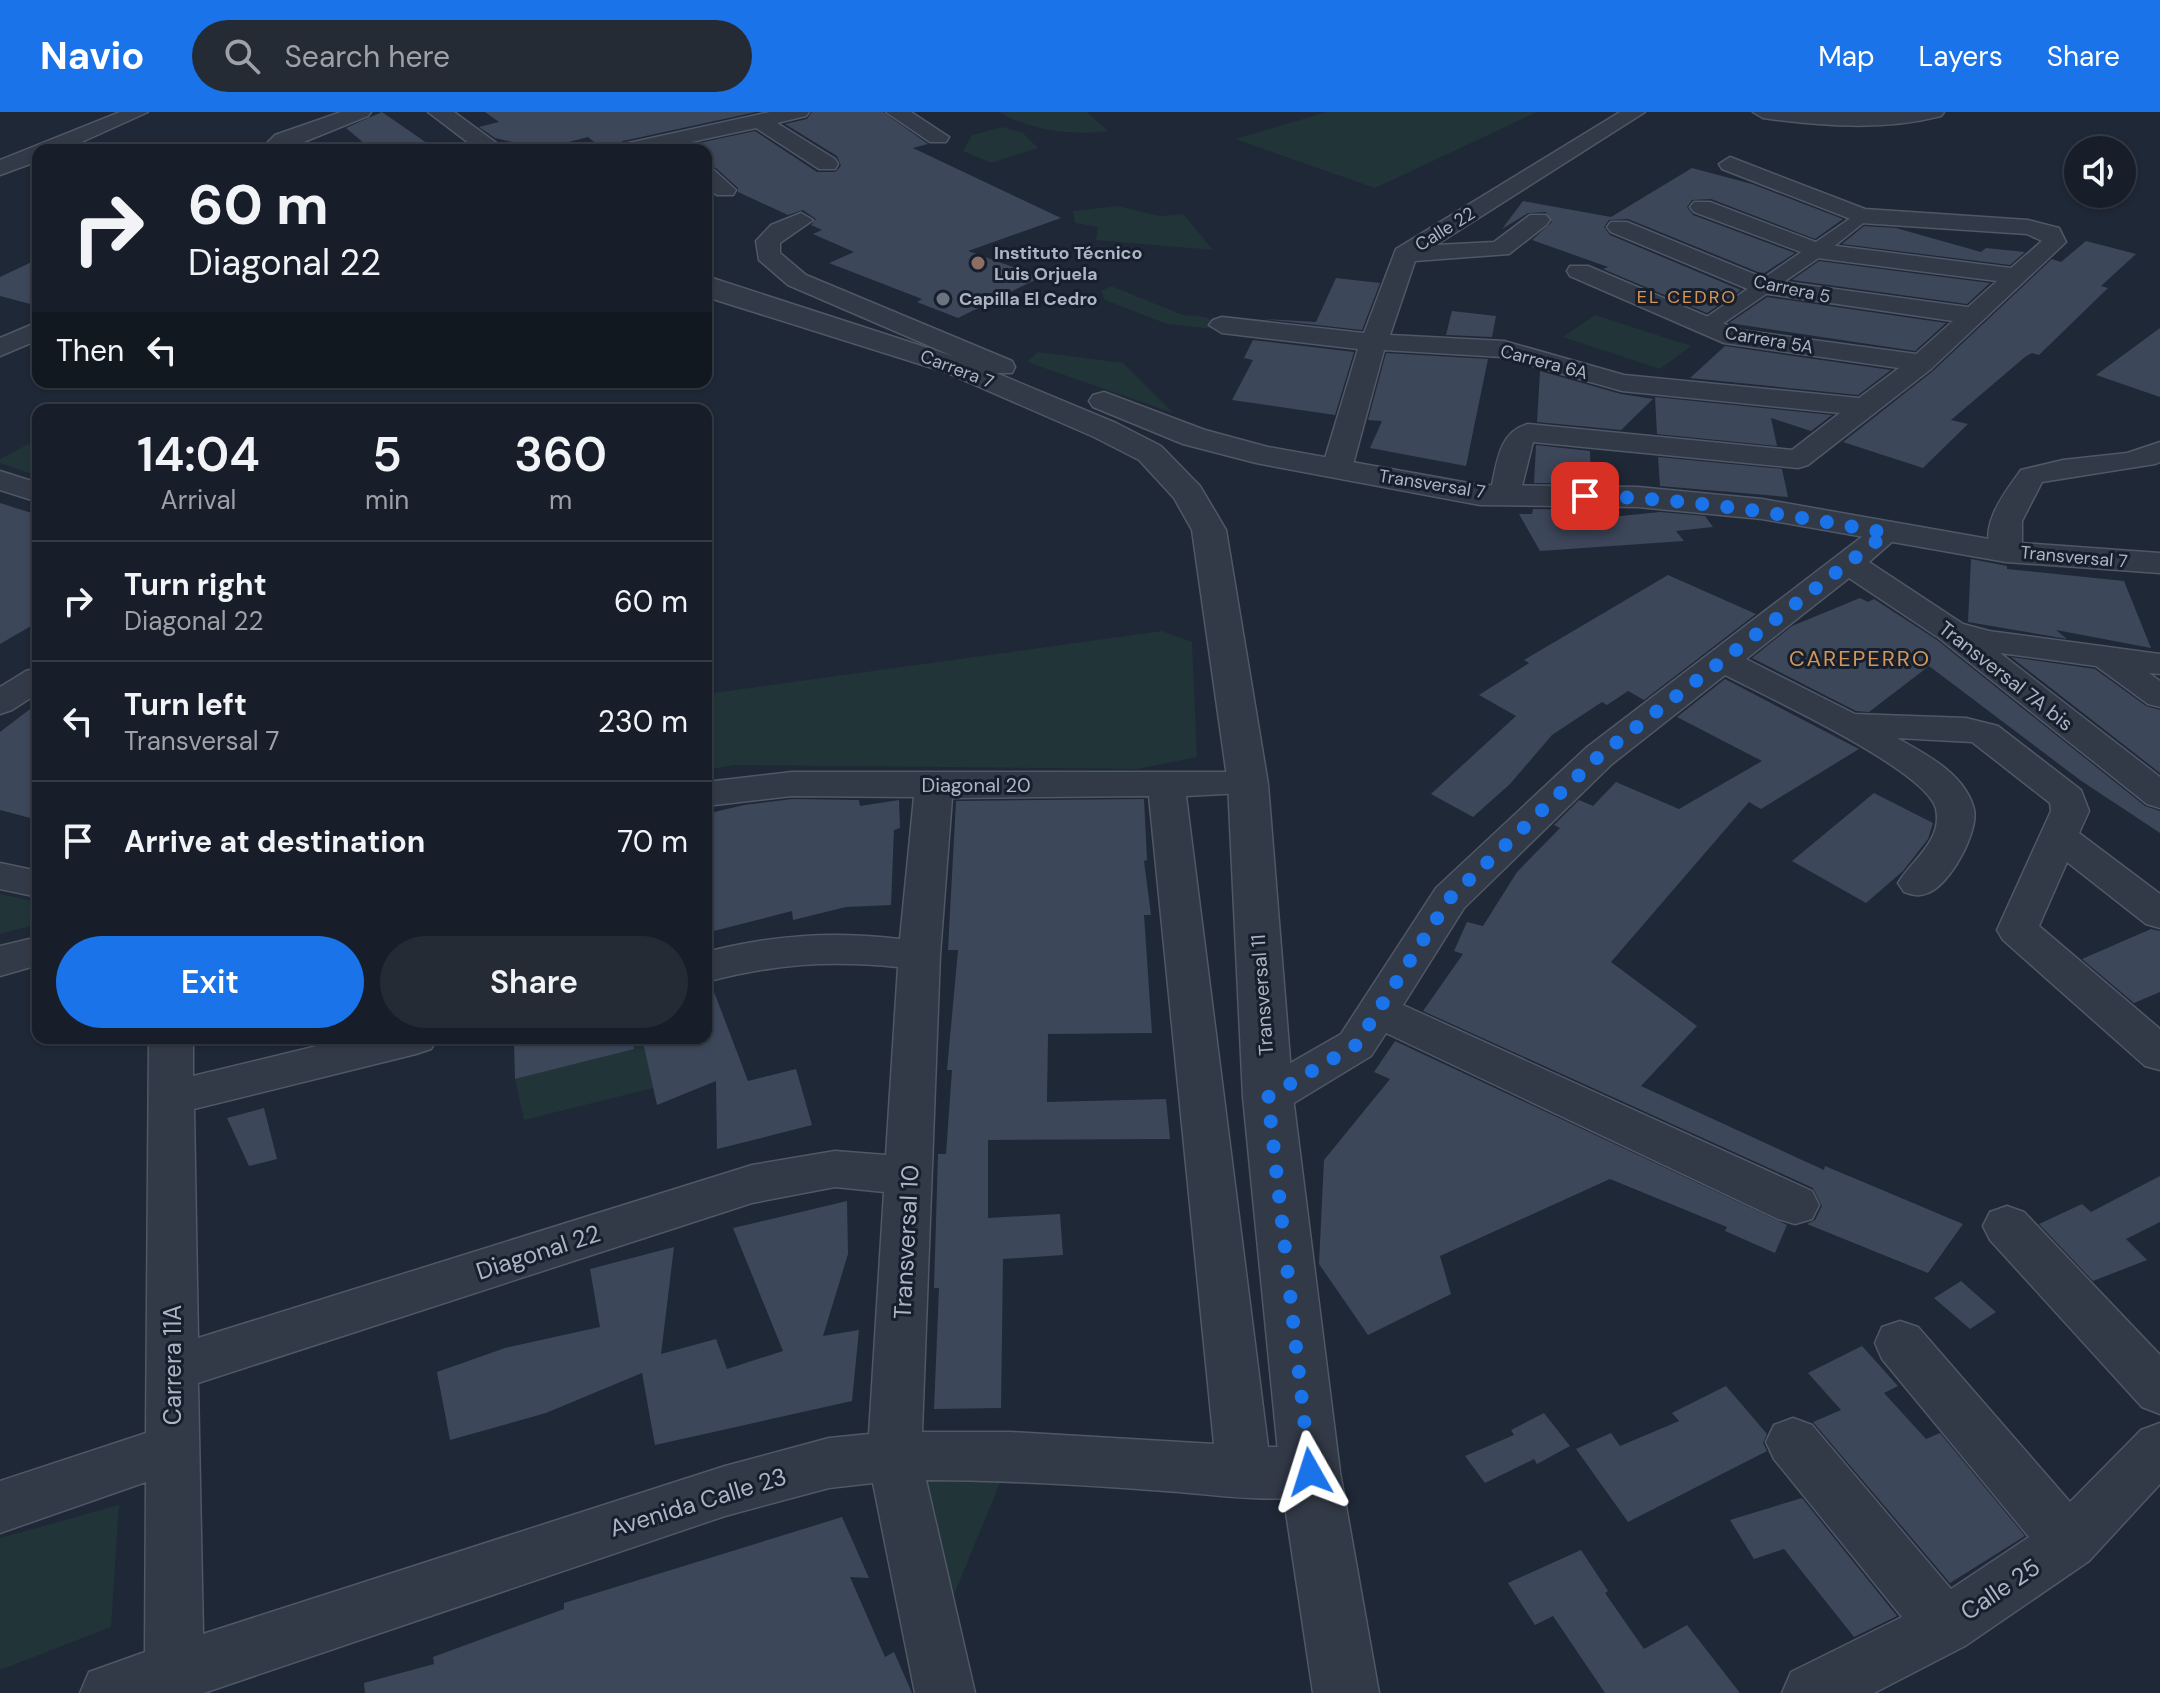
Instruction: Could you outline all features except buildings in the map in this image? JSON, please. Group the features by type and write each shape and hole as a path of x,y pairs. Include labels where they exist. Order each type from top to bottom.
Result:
{"street":[{"path":"60,144 138,112"},
{"path":"278,144 361,112"},
{"path":"652,121 671,143 799,112"},
{"path":"896,112 938,137"},
{"name":"Calle 22","path":"1337,468 1405,254 1635,112"},
{"path":"1763,112 1861,121 1894,120 1934,112"},
{"path":"453,115 487,144"},
{"path":"760,121 827,164"},
{"path":"0,143 32,151"},
{"path":"0,168 32,155"},
{"path":"1505,494 1518,439 1528,433 1798,459 1922,363 2054,242 2051,233 2028,227 1861,216 1730,164"},
{"path":"712,180 725,190"},
{"path":"1702,207 1817,251 2017,276"},
{"path":"1705,327 1817,251 1861,216"},
{"path":"801,220 779,230 768,241 768,255 797,280 1002,367"},
{"path":"1405,254 1500,249 1538,220"},
{"name":"Carrera 5","path":"1619,227 1764,287 1975,316"},
{"name":"Carrera 5A","path":"1579,271 1733,337 1922,363"},
{"name":"Carrera 7","path":"712,287 955,366 1150,453 1188,493"},
{"name":"Carrera 6A","path":"1222,325 1504,349 1622,383 1865,407"},
{"name":"Transversal 7","path":"955,366 1002,367 1058,383 1194,437 1267,456 1480,495 1638,497 1762,509 2006,552 2160,563"},
{"path":"2006,552 2001,536 2012,506 2031,476 2058,467 2128,462 2160,451"},
{"path":"0,480 32,491"},
{"name":"Transversal 11","path":"1188,493 1209,530 1248,784 1268,1097 1310,1472 1346,1693"},
{"path":"1268,1097 1356,1045 1450,898 1599,756 1887,533"},
{"name":"Transversal 7A bis","path":"1848,563 1951,631 2160,796"},
{"path":"1951,631 1986,641 2160,664"},
{"path":"2103,655 2160,697"},
{"path":"1723,660 1926,768 1951,793 1957,826 1941,860 1918,883"},
{"path":"0,663 32,676"},
{"path":"0,703 32,682"},
{"path":"1848,725 1966,729 1985,734 2068,798 2070,811 2017,930 2158,1071"},
{"name":"Diagonal 20","path":"712,793 745,785 822,783 934,786 1248,784"},
{"path":"1166,784 1244,1471"},
{"name":"Transversal 10","path":"934,786 919,955 894,1456 945,1693"},
{"path":"2058,836 2160,914"},
{"path":"0,876 32,883"},
{"path":"712,965 765,952 843,947 919,955"},
{"path":"0,961 32,953"},
{"path":"1377,1011 1795,1205"},
{"name":"Carrera 11A","path":"171,1044 174,1683"},
{"path":"171,1098 392,1044"},
{"name":"Diagonal 22","path":"172,1369 752,1184 835,1169 910,1176"},
{"path":"2007,1226 2160,1391"},
{"path":"1900,1343 2069,1542"},
{"path":"1793,1442 1945,1626"},
{"name":"Calle 25","path":"1812,1693 1945,1626 2069,1542 2160,1447"},
{"path":"0,1507 173,1448"},
{"name":"Avenida Calle 23","path":"110,1693 174,1683 725,1491 829,1463 894,1456 1011,1456 1244,1471 1310,1472"}],"green space":[{"path":"999,112 1087,112 1108,131 1080,133 1038,128"},
{"path":"1327,112 1537,112 1375,188 1235,139"},
{"path":"1003,127 1023,133 1038,148 991,163 963,151 972,135"},
{"path":"1117,206 1160,216 1183,214 1213,250 1096,240 1098,227 1075,223 1073,211"},
{"path":"1111,286 1183,315 1206,317 1225,330 1167,324 1105,300 1101,291"},
{"path":"1595,315 1691,346 1660,369 1563,337"},
{"path":"1038,352 1123,363 1173,413 1027,362"},
{"path":"32,442 32,474 0,463 0,459"},
{"path":"1162,631 1192,642 1197,757 1137,769 734,765 712,769 712,693"},
{"path":"0,894 32,901 32,926 0,934"},
{"path":"599,1044 643,1044 653,1088 524,1120 515,1079 600,1057"},
{"path":"894,1456 1011,1456 933,1646"},
{"path":"119,1505 111,1627 0,1670 0,1538"}],"place":[{"name":"Instituto Técnico Luis Orjuela","path":"978,263"},
{"name":"Capilla El Cedro","path":"943,299"}],"district":[{"name":"EL CEDRO","path":"1687,297"},
{"name":"CAREPERRO","path":"1860,658"}],"route":[{"path":"1310,1472 1268,1097 1356,1045 1450,898 1599,756 1887,533 1762,509 1638,497 1585,496"}]}
